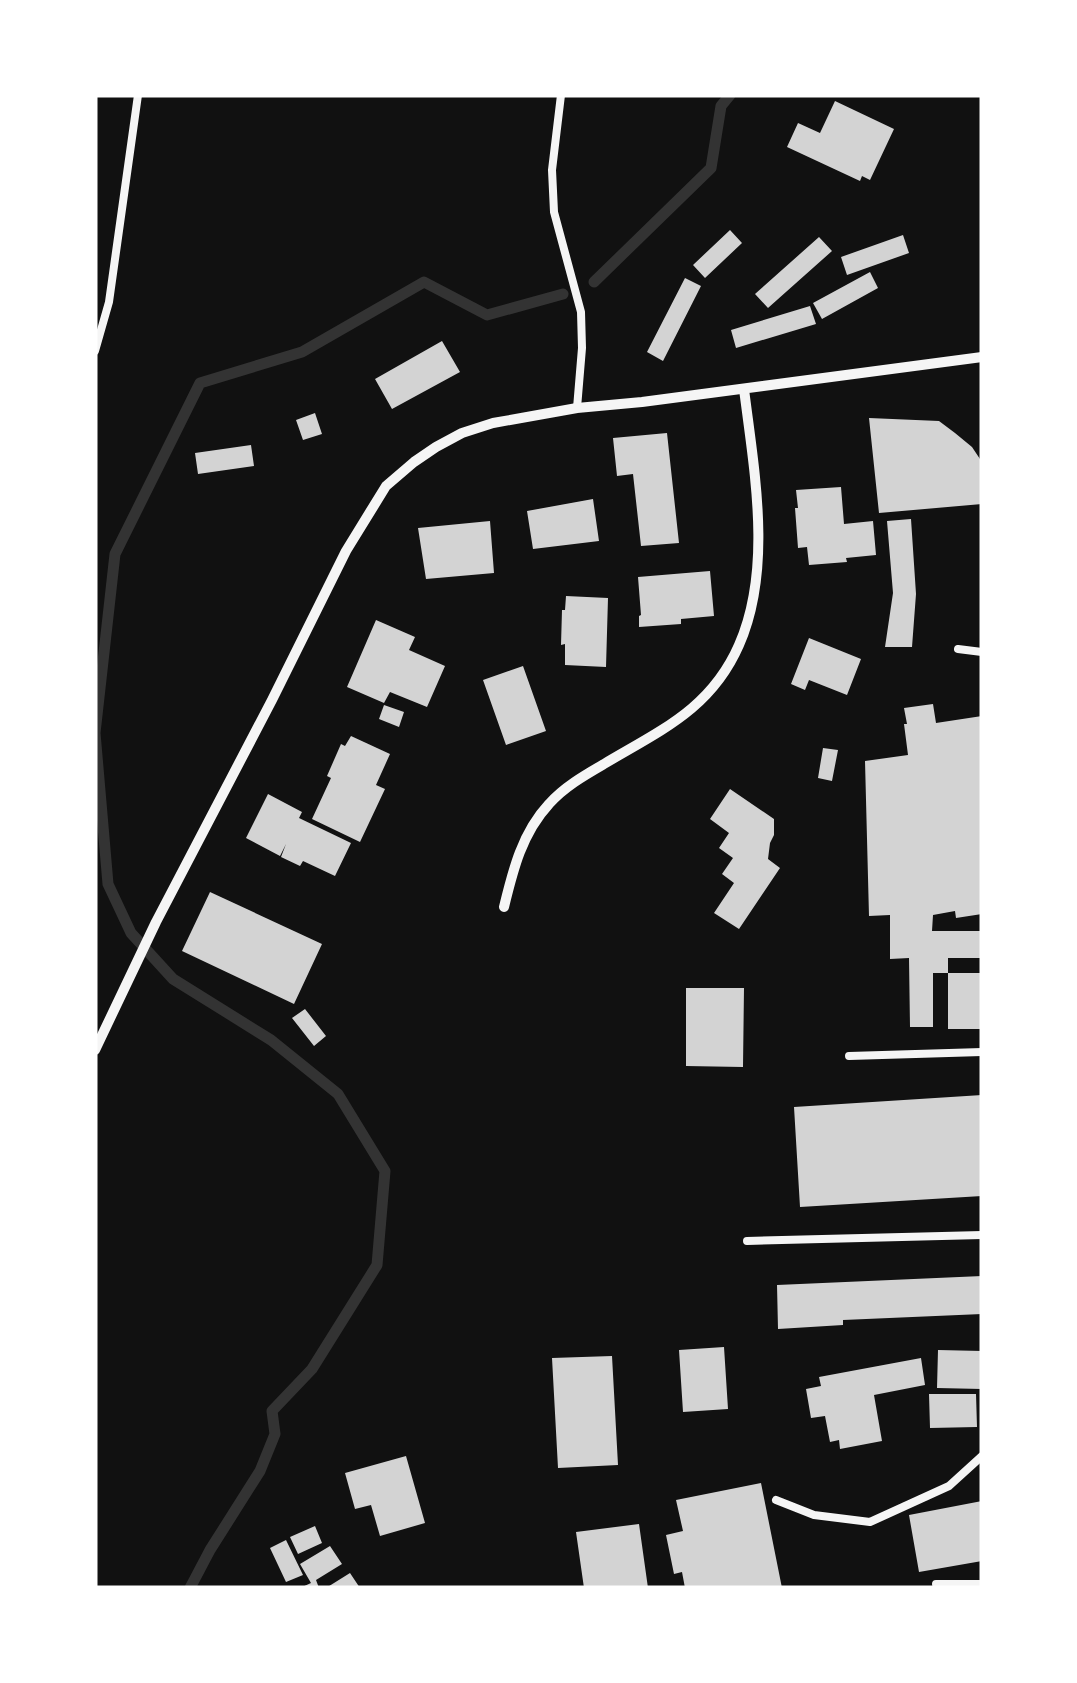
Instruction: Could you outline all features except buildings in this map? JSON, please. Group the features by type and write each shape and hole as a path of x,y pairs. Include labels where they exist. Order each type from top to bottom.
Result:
{"street":[{"path":"97,1039 340,564 386,486 436,447 493,423 578,408 982,357"},
{"path":"504,907 515,862 527,835 550,802 689,712 721,678 740,643 758,554 744,389"}],"lane":[{"path":"95,351 109,302 138,95"},
{"path":"561,95 552,170 554,212 580,312 578,408"},
{"path":"958,649 982,652"},
{"path":"850,1056 982,1052"},
{"path":"747,1241 982,1235"},
{"path":"776,1500 814,1514 870,1522 949,1486 982,1456"},
{"path":"936,1584 982,1584"}],"waterway":[{"path":"594,282 711,168 721,106 730,95"},
{"path":"190,1588 260,1471 275,1434 272,1411 312,1369 377,1265 385,1171 338,1094 271,1040 173,979 131,933 108,884 95,733 115,554 200,383 302,352 424,282 487,315 563,294"}]}
